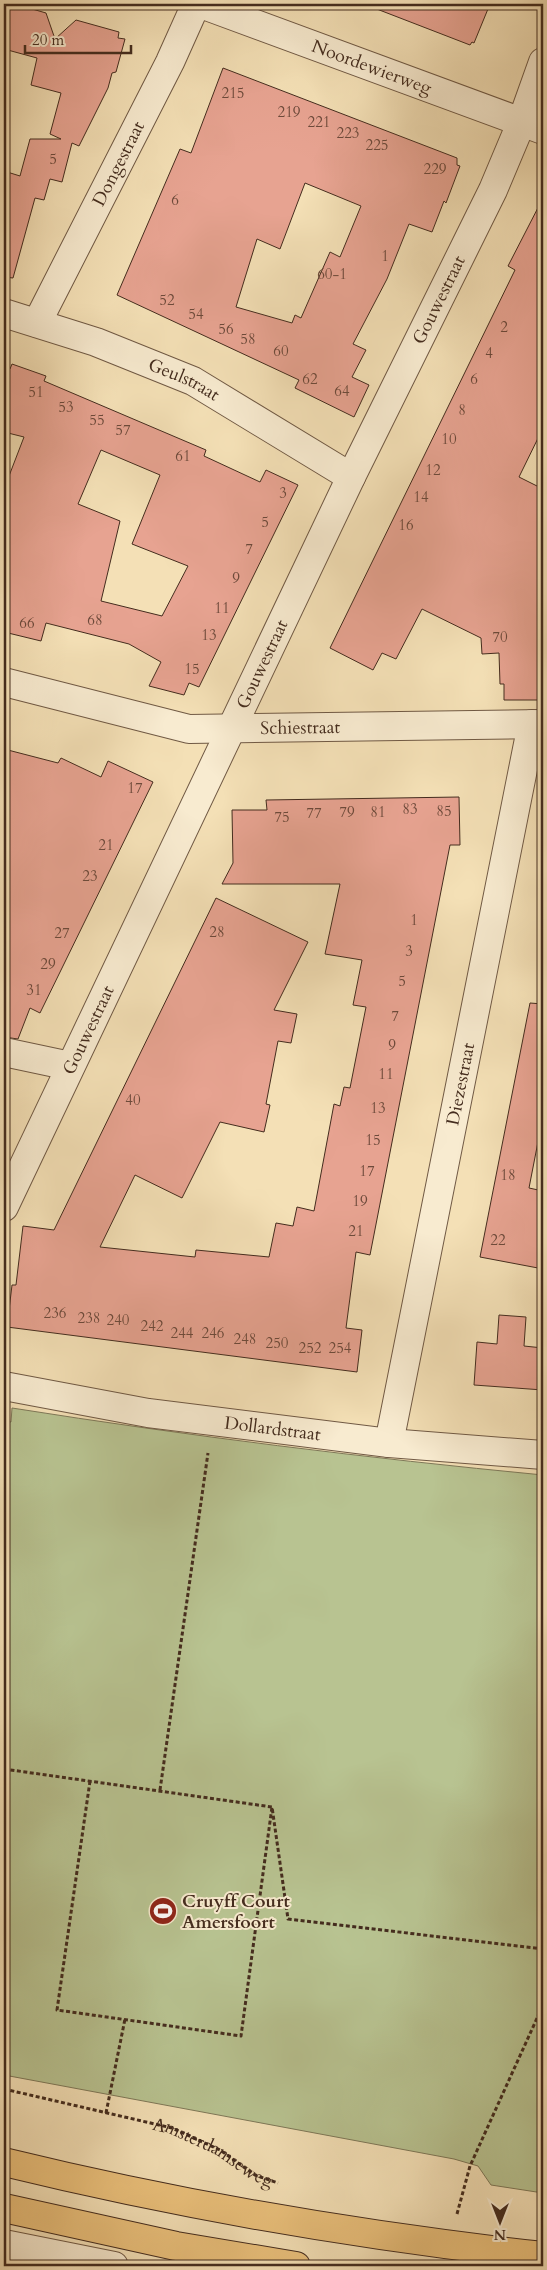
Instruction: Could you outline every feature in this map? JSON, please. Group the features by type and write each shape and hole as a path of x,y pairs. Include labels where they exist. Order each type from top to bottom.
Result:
{"main road":[{"name":"Amsterdamseweg","path":"4,2162 184,2201 334,2227 543,2256"},
{"path":"4,2208 176,2246 296,2266"}],"street":[{"name":"Dongestraat","path":"37,323 170,62 196,4"},
{"name":"Noordewierweg","path":"201,4 533,125"},
{"name":"Gouwestraat","path":"4,1208 351,477 493,190 533,125 543,62"},
{"name":"Geulstraat","path":"4,313 96,342 193,381 351,477"},
{"name":"Schiestraat","path":"4,682 189,729 538,724"},
{"name":"Diezestraat","path":"389,1442 538,724"},
{"path":"4,1052 70,1066"},
{"name":"Dollardstraat","path":"4,1386 148,1413 389,1442 543,1455"},
{"path":"12,2253 114,2266"}],"path":[{"path":"160,1790 212,1421"},
{"path":"4,1769 272,1807"},
{"path":"90,1781 57,2010 241,2036 272,1807"},
{"path":"272,1807 288,1919 543,1949"},
{"path":"457,2214 470,2166 543,2005"},
{"path":"106,2112 125,2019"},
{"name":"Amsterdamseweg","path":"4,2089 172,2128 220,2150 255,2175 286,2184"},
{"path":"448,2212 466,2215"}],"green space":[{"path":"12,1408 278,1446 543,1475 543,2193 491,2185 478,2166 454,2159 4,2075 4,1421 11,1422"}],"building":[{"path":"15,4 46,13 55,39 76,20 119,32 118,38 125,39 116,72 112,73 108,88 79,146 72,143 62,182 50,179 44,200 35,198 13,278 4,277 4,171 20,176 30,139 61,139 50,134 61,93 31,85 37,58 4,49 4,13"},
{"path":"370,4 490,4 474,43 472,42 470,45 369,6"},
{"path":"223,68 457,158 457,165 460,166 446,203 444,201 432,232 409,224 387,279 353,344 366,350 352,377 369,385 354,417 295,388 299,380 117,295 180,149 191,153","holes":["305,183 361,206 340,257 330,252 301,318 295,315 292,323 236,307 257,239 280,249"]},
{"path":"543,198 543,428 519,477 543,489 543,700 504,700 504,684 500,684 499,653 482,654 481,638 422,609 396,659 382,653 373,670 330,648 515,270 508,266"},
{"path":"12,364 46,376 44,381 206,450 204,456 260,482 266,470 298,485 199,687 189,683 184,695 149,686 161,662 129,644 46,623 41,641 4,632 4,489 24,437 4,432 4,368 10,369","holes":["101,450 160,475 132,544 188,566 162,616 101,601 120,521 78,504"]},
{"path":"4,749 58,763 61,758 101,777 108,761 153,782 40,1013 30,1008 18,1039 4,1037"},
{"path":"459,797 460,845 450,845 370,1255 356,1252 346,1328 362,1330 357,1372 7,1327 12,1285 16,1285 23,1226 54,1230 216,898 308,942 274,1010 297,1014 291,1043 278,1041 266,1104 270,1105 264,1132 220,1122 182,1198 135,1175 100,1247 195,1257 196,1250 269,1257 276,1223 293,1226 297,1207 314,1211 334,1104 340,1106 344,1087 350,1088 366,1007 353,1005 362,960 325,954 340,884 222,884 233,863 232,810 267,810 266,800"},
{"path":"530,1003 543,1004 543,1116 529,1188 543,1191 543,1245 538,1268 480,1257"},
{"path":"499,1315 526,1317 524,1346 543,1348 543,1390 474,1385 477,1342 497,1344"}],"place":[{"name":"Cruyff Court Amersfoort","path":"163,1911"}]}
